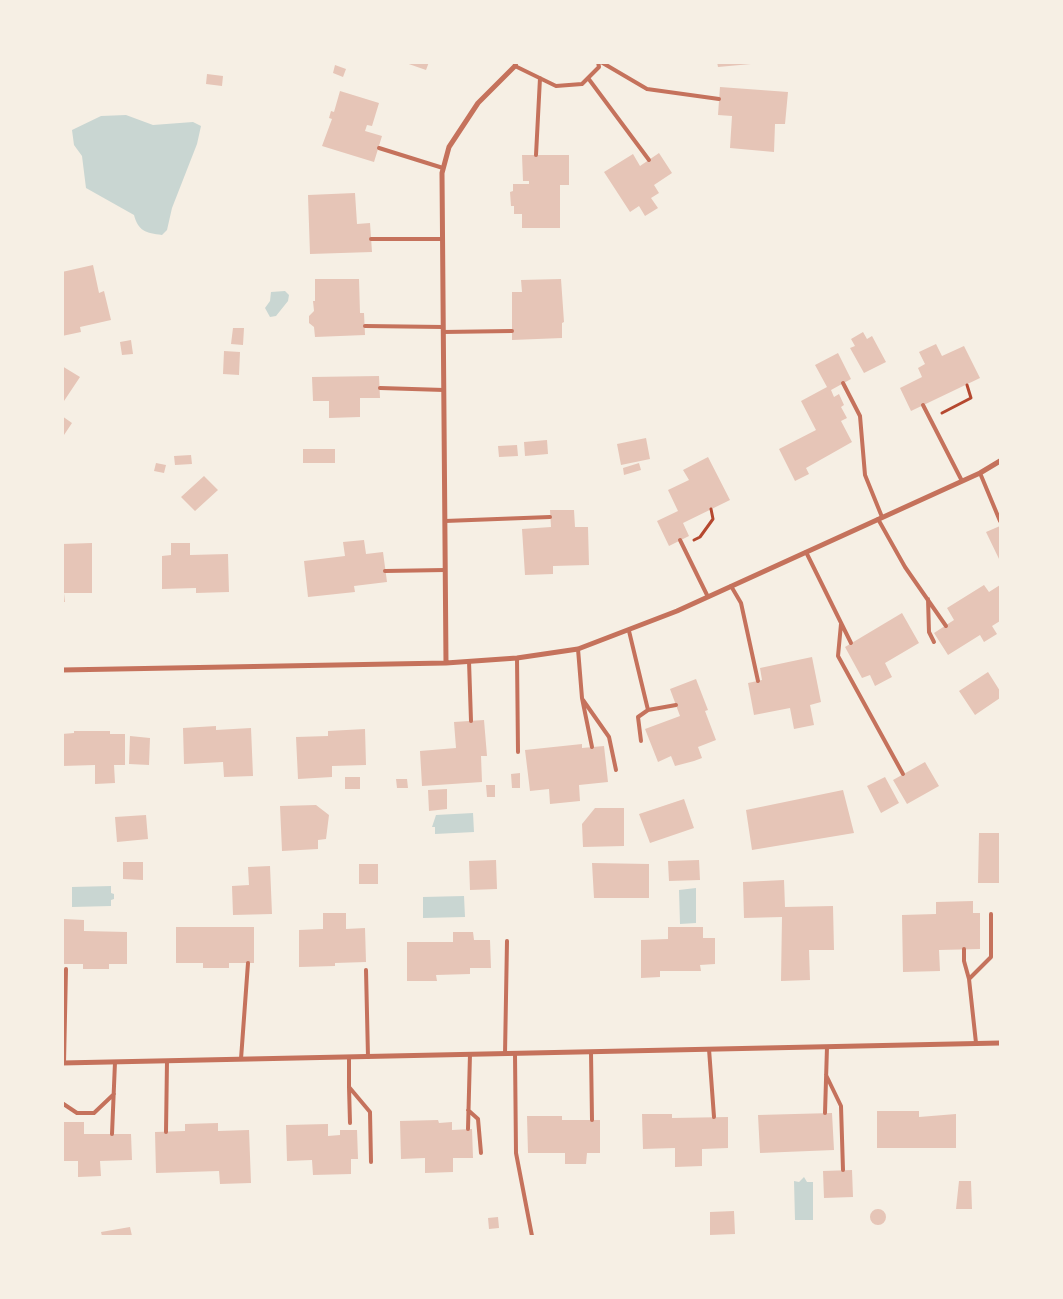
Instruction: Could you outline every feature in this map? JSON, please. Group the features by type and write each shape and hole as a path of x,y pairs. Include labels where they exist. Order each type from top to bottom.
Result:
{"street":[{"path":"446,663 443,168 449,147 478,103 515,64"},
{"path":"62,670 446,663 517,658 578,649 629,632 708,597 980,473 1000,461"},
{"path":"64,1063 1000,1043"}],"lane":[{"path":"515,64 556,86 582,84 599,68 599,62 647,89 719,99"},
{"path":"536,155 540,78"},
{"path":"588,78 649,160"},
{"path":"379,148 443,168"},
{"path":"371,239 442,239"},
{"path":"365,326 512,331"},
{"path":"843,383 860,416 866,475 880,518 904,567 946,626"},
{"path":"380,388 444,390"},
{"path":"923,405 962,481"},
{"path":"980,473 1000,521"},
{"path":"445,521 550,517"},
{"path":"680,540 708,597"},
{"path":"806,552 850,643"},
{"path":"385,571 445,570"},
{"path":"731,586 741,604 758,681"},
{"path":"928,599 929,632 934,642"},
{"path":"841,624 838,656 903,774"},
{"path":"629,632 648,710"},
{"path":"578,649 582,698 592,747"},
{"path":"517,658 518,752"},
{"path":"469,661 471,721"},
{"path":"582,698 609,737 616,770"},
{"path":"641,741 638,717 648,710 676,705"},
{"path":"969,979 990,957 990,914"},
{"path":"505,1054 507,941"},
{"path":"964,949 964,961 969,979 976,1043"},
{"path":"241,1059 248,963"},
{"path":"64,1063 66,969"},
{"path":"366,970 368,1057"},
{"path":"825,1113 827,1047"},
{"path":"708,1049 714,1117"},
{"path":"591,1052 592,1120"},
{"path":"468,1130 470,1054"},
{"path":"515,1054 516,1153 532,1236"},
{"path":"349,1057 350,1123"},
{"path":"166,1132 167,1061"},
{"path":"112,1134 115,1062"},
{"path":"826,1075 841,1106 843,1170"},
{"path":"349,1087 370,1112 371,1162"},
{"path":"62,1103 65,1107 77,1113 94,1113 114,1094"},
{"path":"468,1110 478,1119 481,1153"}],"path":[{"path":"931,419 971,398 967,384"},
{"path":"683,546 700,537 708,529 713,519 711,510"}],"shaded area":[{"path":"126,115 153,125 193,122 201,126 197,144 172,208 167,230 162,235 140,228 134,215 86,188 82,156 74,145 72,130 101,116"},
{"path":"285,291 289,295 288,301 276,316 270,317 265,308 270,301 271,292"},
{"path":"473,813 474,832 435,834 435,827 432,827 436,815"},
{"path":"111,886 111,893 114,894 114,899 111,900 111,906 72,907 72,887"},
{"path":"696,888 696,923 680,924 679,890"},
{"path":"464,896 465,917 423,918 423,897"},
{"path":"804,1177 807,1182 813,1182 813,1220 795,1220 794,1181 799,1182"}],"building":[{"path":"403,62 429,62 426,70"},
{"path":"717,62 751,62 751,64 718,67"},
{"path":"335,65 346,69 343,77 333,73"},
{"path":"207,74 223,76 222,86 206,84"},
{"path":"720,87 788,92 785,124 775,124 774,152 730,148 732,116 718,115"},
{"path":"340,91 379,103 372,126 367,125 365,131 382,136 374,162 322,146 332,119 329,118 331,111 334,112"},
{"path":"659,153 672,173 654,185 659,193 651,198 658,208 645,216 639,206 630,212 604,172 633,154 640,166"},
{"path":"522,155 569,155 569,185 560,185 560,228 522,228 522,214 514,214 514,206 511,206 510,192 513,191 513,184 529,184 529,181 523,181"},
{"path":"355,193 357,224 370,223 372,252 310,254 308,195"},
{"path":"93,265 99,293 104,291 111,320 80,327 81,332 62,336 62,272"},
{"path":"315,279 359,279 360,313 364,313 365,335 315,337 314,327 309,323 309,316 314,311"},
{"path":"561,279 564,322 562,323 562,338 512,340 512,292 522,292 521,280"},
{"path":"233,328 244,328 243,345 231,344"},
{"path":"863,332 867,339 872,336 886,362 864,373 850,348 855,346 851,339"},
{"path":"131,340 133,354 122,355 120,342"},
{"path":"936,344 942,356 964,346 980,378 911,411 900,388 922,377 918,368 925,364 919,352"},
{"path":"224,351 240,352 239,375 223,374"},
{"path":"838,353 851,379 831,390 834,397 839,394 844,405 841,407 847,418 841,421 852,442 806,468 809,474 795,481 779,449 816,430 801,401 827,387 815,365"},
{"path":"62,366 80,377 62,404"},
{"path":"379,376 380,398 360,398 360,417 329,418 329,401 313,401 312,377"},
{"path":"62,416 72,423 62,438"},
{"path":"646,438 650,459 621,465 617,444"},
{"path":"547,440 548,454 525,456 524,442"},
{"path":"517,445 518,456 499,457 498,446"},
{"path":"303,449 335,449 335,463 303,463"},
{"path":"191,455 192,464 175,465 174,456"},
{"path":"708,457 730,500 683,523 689,536 669,546 657,521 678,511 668,490 689,480 683,470"},
{"path":"156,463 166,465 164,473 154,471"},
{"path":"639,463 641,470 624,475 623,468"},
{"path":"204,476 218,490 195,511 181,497"},
{"path":"550,510 574,510 575,527 588,527 589,565 553,566 553,574 525,575 522,529 551,527"},
{"path":"1000,526 1000,561 986,532"},
{"path":"364,540 366,554 383,552 387,582 354,586 355,592 308,597 304,561 345,556 343,542"},
{"path":"92,543 92,593 64,593 65,602 62,602 62,544"},
{"path":"171,543 190,543 190,555 228,554 229,592 196,593 196,588 162,589 162,556 171,555"},
{"path":"984,585 989,592 1000,585 1000,621 992,626 997,634 984,642 980,635 948,655 934,633 954,620 947,608"},
{"path":"902,613 919,643 885,663 892,677 875,686 870,675 862,678 845,647"},
{"path":"812,657 821,702 810,705 814,725 794,729 790,708 754,715 748,683 762,680 760,668"},
{"path":"988,672 1000,691 1000,698 975,715 959,691"},
{"path":"696,679 708,710 705,711 716,740 698,747 702,758 675,766 671,756 658,762 645,729 680,716 670,689"},
{"path":"484,720 487,756 481,756 482,782 422,786 420,751 456,748 454,722"},
{"path":"216,726 216,730 251,728 253,776 224,777 223,762 184,764 183,728"},
{"path":"365,729 366,765 332,766 332,777 298,779 296,737 328,736 328,731"},
{"path":"74,731 110,731 110,734 125,734 125,765 114,765 115,783 95,784 95,765 62,766 62,734 74,733"},
{"path":"130,736 150,738 149,765 129,764"},
{"path":"582,744 582,748 604,746 608,782 579,785 580,801 550,804 549,789 530,791 525,750"},
{"path":"925,762 939,786 907,804 893,780"},
{"path":"520,773 520,788 512,788 511,774"},
{"path":"345,777 360,777 360,789 345,789"},
{"path":"885,777 899,803 881,813 867,786"},
{"path":"396,779 407,779 408,788 397,788"},
{"path":"486,785 495,785 495,797 487,797"},
{"path":"447,789 447,809 429,811 428,790"},
{"path":"843,790 854,833 752,850 746,810"},
{"path":"684,799 694,828 650,843 639,814"},
{"path":"316,805 329,815 326,839 318,840 318,849 282,851 280,806"},
{"path":"595,808 624,808 624,846 583,847 582,824"},
{"path":"146,815 148,839 117,842 115,817"},
{"path":"979,833 1000,833 1000,883 978,883"},
{"path":"496,860 497,889 470,890 469,861"},
{"path":"699,860 700,880 669,881 668,861"},
{"path":"123,862 143,862 143,880 123,879"},
{"path":"592,863 649,864 649,898 594,898"},
{"path":"359,864 378,864 378,884 359,884"},
{"path":"270,866 272,914 233,915 232,886 249,885 248,867"},
{"path":"784,880 785,907 833,906 834,950 809,950 810,980 781,981 782,917 744,918 743,882"},
{"path":"973,901 973,913 980,913 980,949 939,950 940,971 903,972 902,915 936,914 936,902"},
{"path":"323,913 346,913 346,929 365,928 366,962 335,963 335,966 299,967 299,930 323,929"},
{"path":"64,919 84,920 84,931 127,932 127,964 109,964 109,969 83,969 83,964 62,964"},
{"path":"176,927 254,927 254,963 229,963 229,968 203,968 203,963 176,963"},
{"path":"668,927 703,927 703,938 715,938 715,964 700,965 701,971 660,971 660,977 641,978 641,940 668,939"},
{"path":"453,932 473,932 474,940 490,940 491,968 470,968 470,974 436,975 437,981 407,981 407,942 453,942"},
{"path":"877,1111 919,1111 919,1117 956,1114 956,1148 877,1148"},
{"path":"832,1113 834,1150 760,1153 758,1115"},
{"path":"642,1114 672,1114 672,1118 728,1117 728,1148 702,1149 702,1166 675,1167 675,1148 643,1149"},
{"path":"527,1116 562,1116 562,1120 600,1120 600,1153 587,1153 586,1164 565,1164 565,1153 528,1153"},
{"path":"438,1120 439,1123 452,1122 452,1130 472,1129 473,1158 453,1158 453,1172 425,1173 425,1158 401,1159 400,1121"},
{"path":"62,1122 84,1122 84,1134 131,1134 132,1160 100,1161 101,1176 78,1177 78,1161 62,1161"},
{"path":"218,1123 218,1131 249,1130 251,1183 220,1184 219,1171 156,1173 155,1132 185,1131 185,1124"},
{"path":"328,1124 328,1136 340,1135 340,1130 357,1130 358,1159 351,1159 351,1174 313,1175 312,1160 287,1161 286,1125"},
{"path":"852,1170 853,1197 824,1198 823,1171"},
{"path":"959,1181 971,1181 972,1209 956,1209"},
{"path":"878,1209 884,1211 886,1217 884,1223 878,1225 872,1223 870,1217 872,1211"},
{"path":"734,1211 735,1234 710,1235 710,1212"},
{"path":"498,1217 499,1228 489,1229 488,1218"},
{"path":"130,1227 132,1236 102,1236 101,1232"}]}
